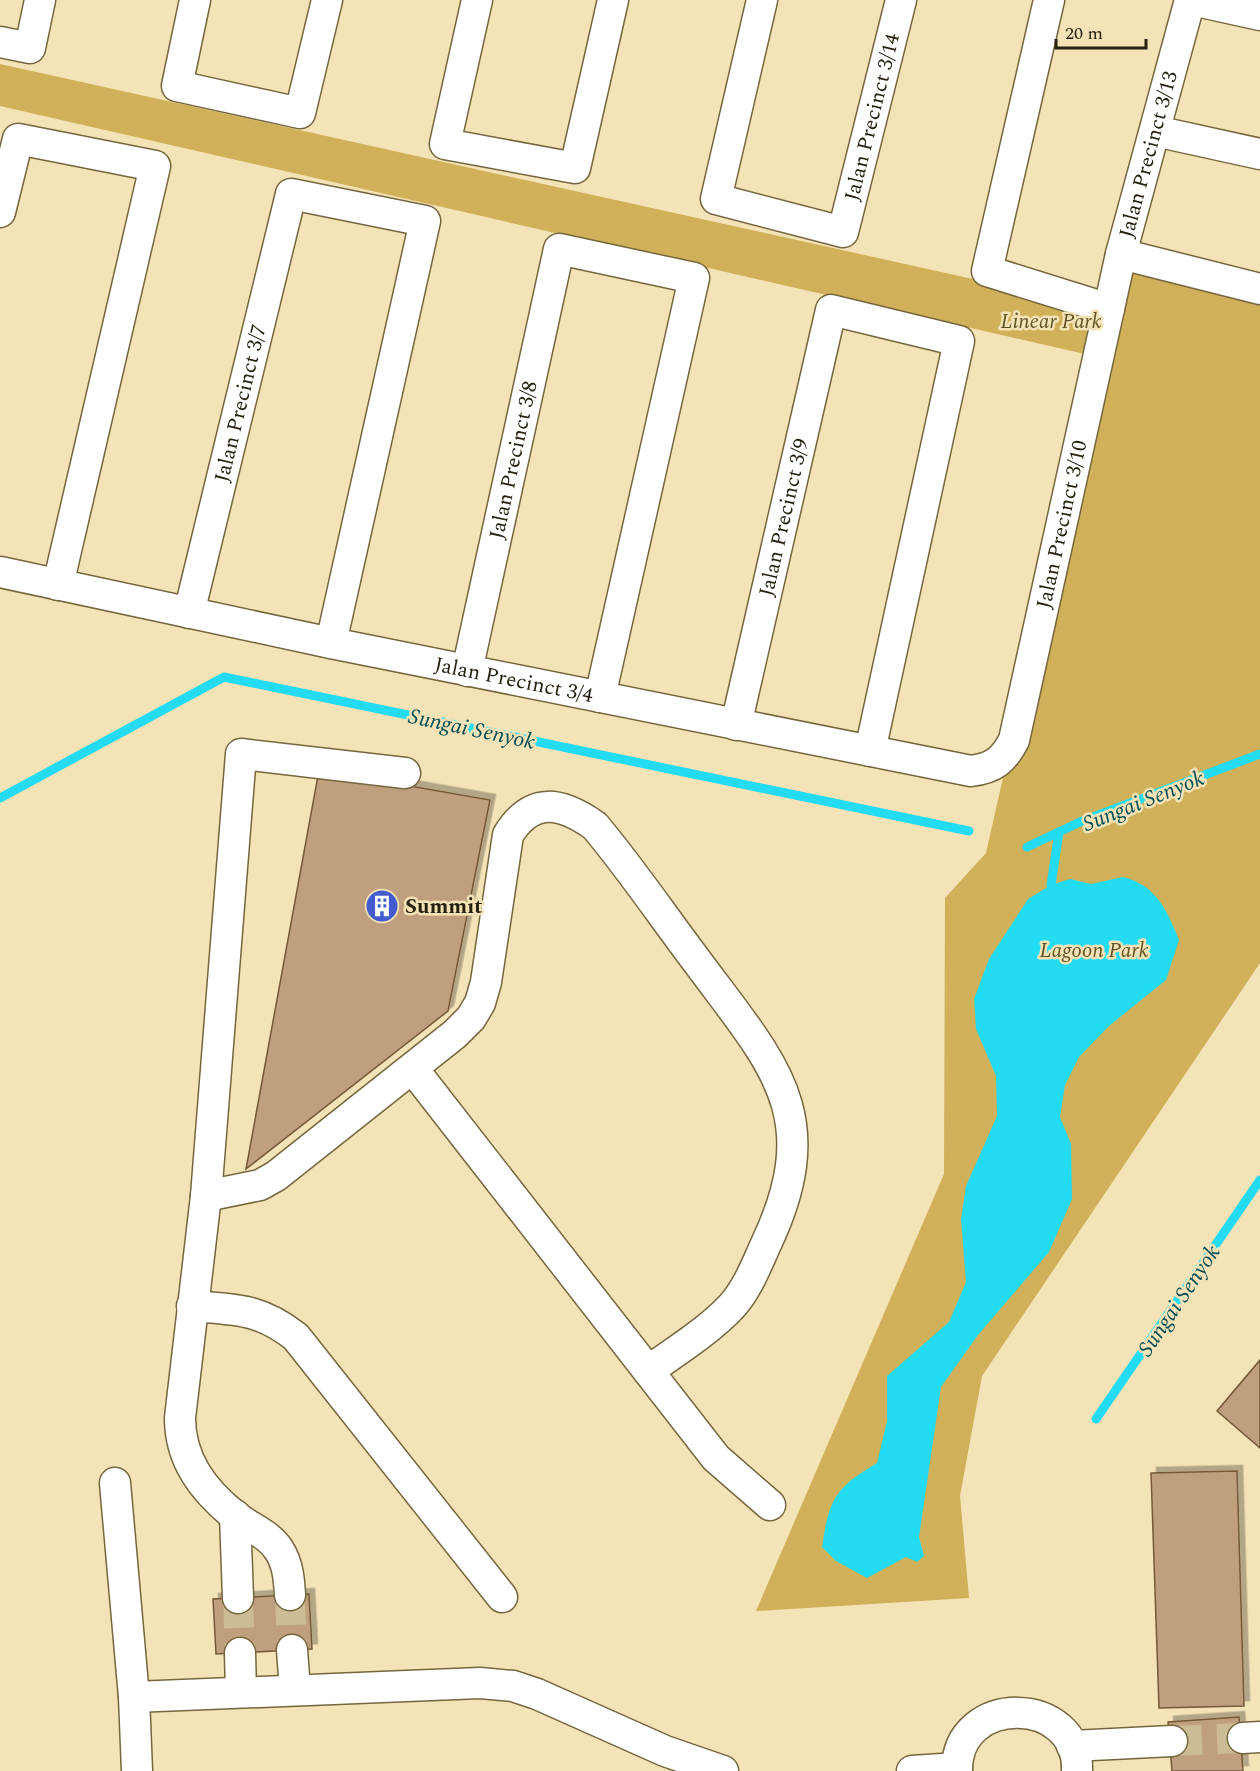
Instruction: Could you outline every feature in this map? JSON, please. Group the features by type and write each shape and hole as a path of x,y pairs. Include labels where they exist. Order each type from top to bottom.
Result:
{"street":[{"path":"0,42 30,48 40,0"},
{"path":"195,0 177,86 300,113 327,0"},
{"path":"477,0 445,144 575,168 613,0"},
{"name":"Jalan Precinct 3/14","path":"762,0 716,199 843,232 901,0"},
{"path":"1049,0 987,271 1110,309"},
{"path":"1191,0 1260,15"},
{"name":"Jalan Precinct 3/13","path":"1110,309 1121,254 1191,0"},
{"path":"1155,131 1260,154"},
{"path":"0,213 18,139 155,166 58,585"},
{"name":"Jalan Precinct 3/7","path":"189,614 291,194 425,222 331,643"},
{"name":"Jalan Precinct 3/8","path":"467,671 559,249 694,278 600,697"},
{"path":"1121,254 1260,289"},
{"name":"Jalan Precinct 3/10","path":"1014,740 1110,309"},
{"name":"Jalan Precinct 3/9","path":"736,725 831,310 959,342 870,751"},
{"name":"Jalan Precinct 3/4","path":"0,572 189,614 467,671 971,771 987,769 999,762 1008,753 1014,740"},
{"path":"290,1595 287,1566 272,1540 235,1515 193,1471 184,1454 180,1437 192,1306 206,1196 241,754 405,772"},
{"path":"206,1196 260,1185 276,1176 455,1035 480,1003 486,982 508,835 518,819 532,810 548,806 563,808 581,816 595,826 768,1058 787,1102 792,1131 792,1164 787,1194 745,1288 731,1307 712,1324 648,1371"},
{"path":"413,1069 716,1458 771,1506"},
{"path":"192,1306 251,1311 281,1325 296,1337 502,1597"},
{"path":"115,1483 134,1697 137,1771"},
{"path":"235,1515 238,1598"},
{"path":"292,1650 295,1689"},
{"path":"240,1653 241,1692"},
{"path":"134,1697 480,1683 513,1686 557,1702 665,1751 723,1771"},
{"path":"912,1771 957,1769 961,1748 972,1732 987,1719 1006,1712 1026,1712 1045,1718 1060,1730 1074,1759 1172,1741"}],"green space":[{"name":"Lagoon Park","path":"0,64 1109,309 1121,254 1260,289 1260,963 982,1376 960,1496 969,1598 756,1611 944,1174 945,898 986,853 1098,357 0,106"}],"water":[{"path":"1123,877 1144,886 1159,900 1175,929 1179,940 1166,980 1109,1026 1079,1057 1065,1085 1060,1117 1071,1144 1072,1199 1049,1252 978,1335 941,1387 919,1537 924,1556 917,1562 906,1557 867,1578 836,1561 822,1547 831,1506 836,1496 852,1480 877,1463 887,1421 887,1376 949,1322 966,1282 961,1219 966,1186 997,1116 996,1076 976,1029 974,999 989,959 1028,899 1051,885 1070,879 1091,884"}],"building":[{"name":"Summit","path":"319,770 490,800 448,1011 246,1169"},
{"path":"1260,1360 1260,1448 1217,1411"},
{"path":"1237,1471 1244,1706 1159,1708 1151,1473"},
{"path":"309,1594 312,1649 216,1654 213,1599"},
{"path":"1239,1717 1243,1771 1172,1771 1168,1722"}],"waterway":[{"name":"Sungai Senyok","path":"0,798 224,677 969,831"},
{"name":"Sungai Senyok","path":"1027,847 1080,822 1260,754"},
{"path":"1051,885 1059,832"},
{"name":"Sungai Senyok","path":"1096,1419 1260,1180"}],"tunnel":[{"path":"290,1595 292,1650"},
{"path":"238,1598 240,1653"},
{"path":"1172,1741 1243,1738"}],"place":[{"name":"Summit","path":"382,906"}],"park label":[{"name":"Linear Park","path":"1051,321"}]}
